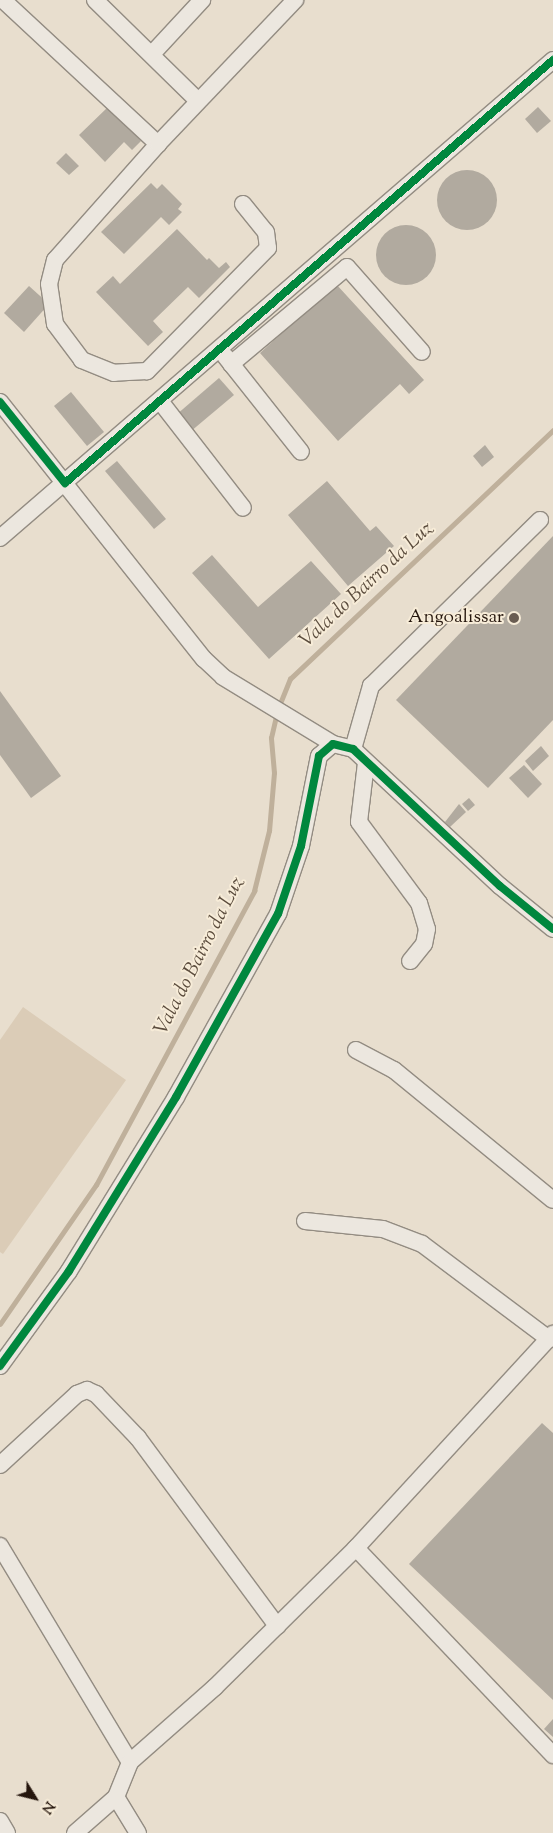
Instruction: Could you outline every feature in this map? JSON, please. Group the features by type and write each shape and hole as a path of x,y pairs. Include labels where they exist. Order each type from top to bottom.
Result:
{"street":[{"path":"3,0 158,144"},
{"path":"95,0 198,101"},
{"path":"152,54 202,0"},
{"path":"243,204 266,232 268,248 147,371 114,373 82,360 55,324 49,284 55,260 158,144 295,0"},
{"path":"0,538 553,60"},
{"path":"231,364 347,266 422,352"},
{"path":"219,349 301,452"},
{"path":"160,401 243,508"},
{"path":"0,402 204,658 224,677 333,744 353,749 366,763 553,928"},
{"path":"353,749 371,686 540,520"},
{"path":"0,1366 69,1270 166,1114 278,914 300,846 319,756 333,744"},
{"path":"366,763 359,822 419,903 427,929 424,944 410,961"},
{"path":"356,1050 394,1070 553,1200"},
{"path":"75,1833 116,1796 130,1762 277,1626 356,1548 551,1336 422,1244 383,1229 305,1222"},
{"path":"0,1465 77,1394 87,1390 96,1394 138,1438 277,1626"},
{"path":"0,1546 130,1762"},
{"path":"356,1548 553,1755"},
{"path":"116,1796 138,1833"},
{"path":"0,1821 7,1833"}],"shaded area":[{"path":"23,1007 126,1080 3,1254 0,1252 0,1040"}],"building":[{"path":"108,107 141,141 132,150 124,142 105,162 79,135"},
{"path":"538,107 551,121 537,133 525,119"},
{"path":"66,153 79,166 69,175 56,163"},
{"path":"467,170 483,175 488,179 492,184 497,200 492,216 488,221 483,225 467,230 451,225 446,221 442,216 437,200 442,184 446,179 451,175"},
{"path":"151,183 157,189 162,184 182,204 178,209 182,212 169,225 161,217 124,254 101,232"},
{"path":"406,225 422,230 427,234 431,239 436,255 431,271 427,276 422,280 406,285 390,280 385,276 381,271 376,255 381,239 385,234 390,230"},
{"path":"177,229 207,260 209,258 219,268 226,262 230,267 199,298 188,287 153,321 163,332 148,346 96,292 113,276 120,284"},
{"path":"336,284 424,380 409,394 400,384 338,441 260,353"},
{"path":"29,286 49,304 24,332 4,313"},
{"path":"219,378 234,395 190,432 176,415"},
{"path":"71,392 104,432 87,446 54,406"},
{"path":"485,445 494,457 482,467 473,456"},
{"path":"117,461 166,519 154,529 105,471"},
{"path":"327,481 370,531 376,526 394,546 348,586 288,515"},
{"name":"Angoalissar","path":"553,536 553,720 488,788 396,700"},
{"path":"212,555 258,607 311,561 341,594 269,659 192,573"},
{"path":"0,691 61,776 31,798 0,755"},
{"path":"541,746 549,756 533,771 525,761"},
{"path":"524,765 542,784 528,798 509,778"},
{"path":"469,798 475,805 468,811 462,804"},
{"path":"459,804 466,812 450,827 445,822"},
{"path":"542,1423 553,1433 553,1700 409,1564"},
{"path":"553,1719 553,1737 544,1729"}],"waterway":[{"name":"Vala do Bairro da Luz","path":"279,706 290,679 553,430"},
{"name":"Vala do Bairro da Luz","path":"0,1324 96,1185 254,891 269,831 274,773 271,738 277,713"}],"cycle path":[{"path":"0,402 65,483 553,60"},
{"path":"0,1366 69,1271 176,1097 278,914 301,846 319,756 333,744 353,749 500,886 553,929"}],"place":[{"name":"Angoalissar","path":"514,618"}]}
